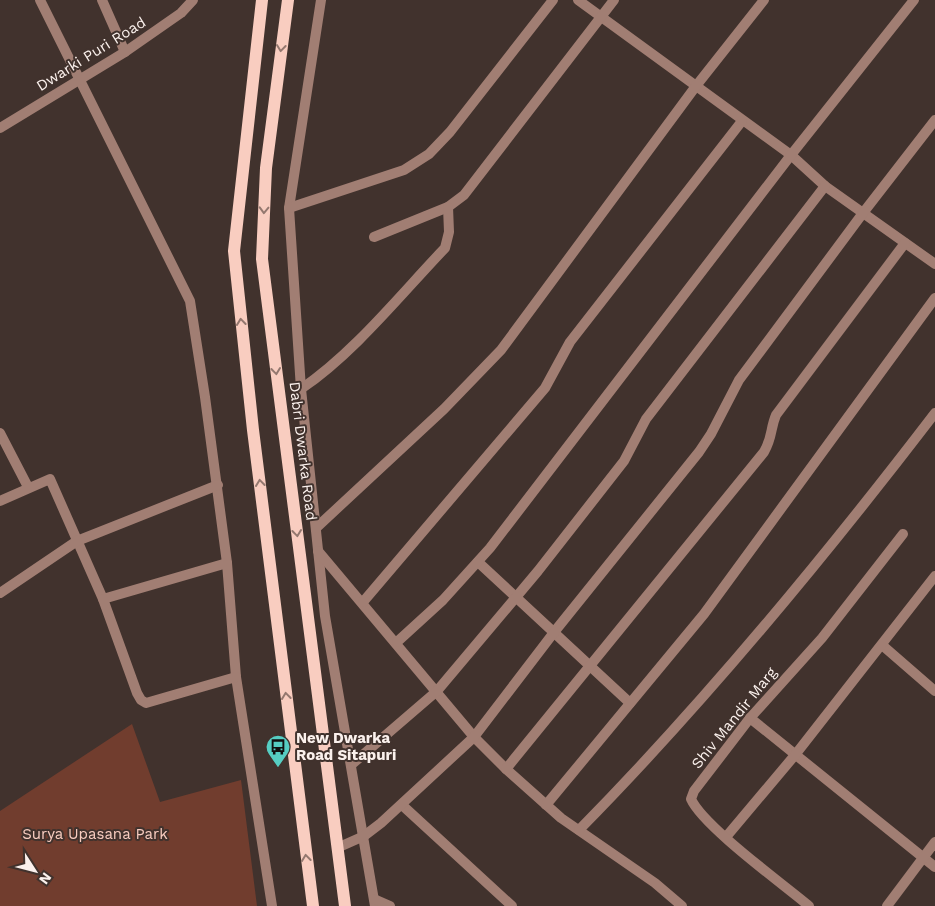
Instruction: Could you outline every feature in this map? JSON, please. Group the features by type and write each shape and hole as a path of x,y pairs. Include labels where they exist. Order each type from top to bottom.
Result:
{"main road":[{"path":"262,0 234,251 253,430 312,906"},
{"name":"Dabri Dwarka Road","path":"288,0 266,168 262,259 345,906"}],"street":[{"path":"40,0 190,301 218,486 227,563 236,677 272,906"},
{"path":"102,0 125,52"},
{"name":"Dwarki Puri Road","path":"0,128 125,52 181,14 193,0"},
{"path":"321,0 288,208 301,389 325,616 375,902 390,906"},
{"path":"288,208 404,170 429,154 450,132 554,0"},
{"path":"578,0 791,155 825,186 935,264"},
{"path":"374,237 448,207 464,195 614,0"},
{"path":"316,528 444,409 500,350 696,86 764,0"},
{"path":"397,642 443,600 478,562 791,155 914,0"},
{"path":"337,848 364,836 402,805 474,736 699,452 711,434 739,380 863,212 935,120"},
{"path":"364,602 545,388 570,342 742,121"},
{"path":"352,765 437,691 516,596 624,461 646,419 825,186"},
{"path":"301,389 342,356 444,248 449,232 448,207"},
{"path":"506,769 764,452 771,439 772,423 776,415 905,243"},
{"path":"546,805 704,614 935,298"},
{"path":"579,830 645,763 718,679 858,514 935,413"},
{"path":"0,433 28,488"},
{"path":"0,501 50,479 104,599 137,694 146,703 236,677"},
{"path":"0,593 77,541 218,486"},
{"name":"Shiv Mandir Marg","path":"809,906 726,836 698,810 691,799 694,791 750,718 822,638 903,534"},
{"path":"318,550 364,602 474,736 506,769 546,805 654,883 682,906"},
{"path":"478,562 630,703"},
{"path":"104,599 227,563"},
{"path":"726,836 795,754 935,576"},
{"path":"882,644 935,691"},
{"path":"750,718 935,867"},
{"path":"402,805 512,906"},
{"path":"887,906 935,842"}],"green space":[{"name":"Surya Upasana Park","path":"132,724 160,802 241,780 257,906 0,906 0,811"}],"place":[{"name":"New Dwarka Road Sitapuri","path":"278,768"}]}
